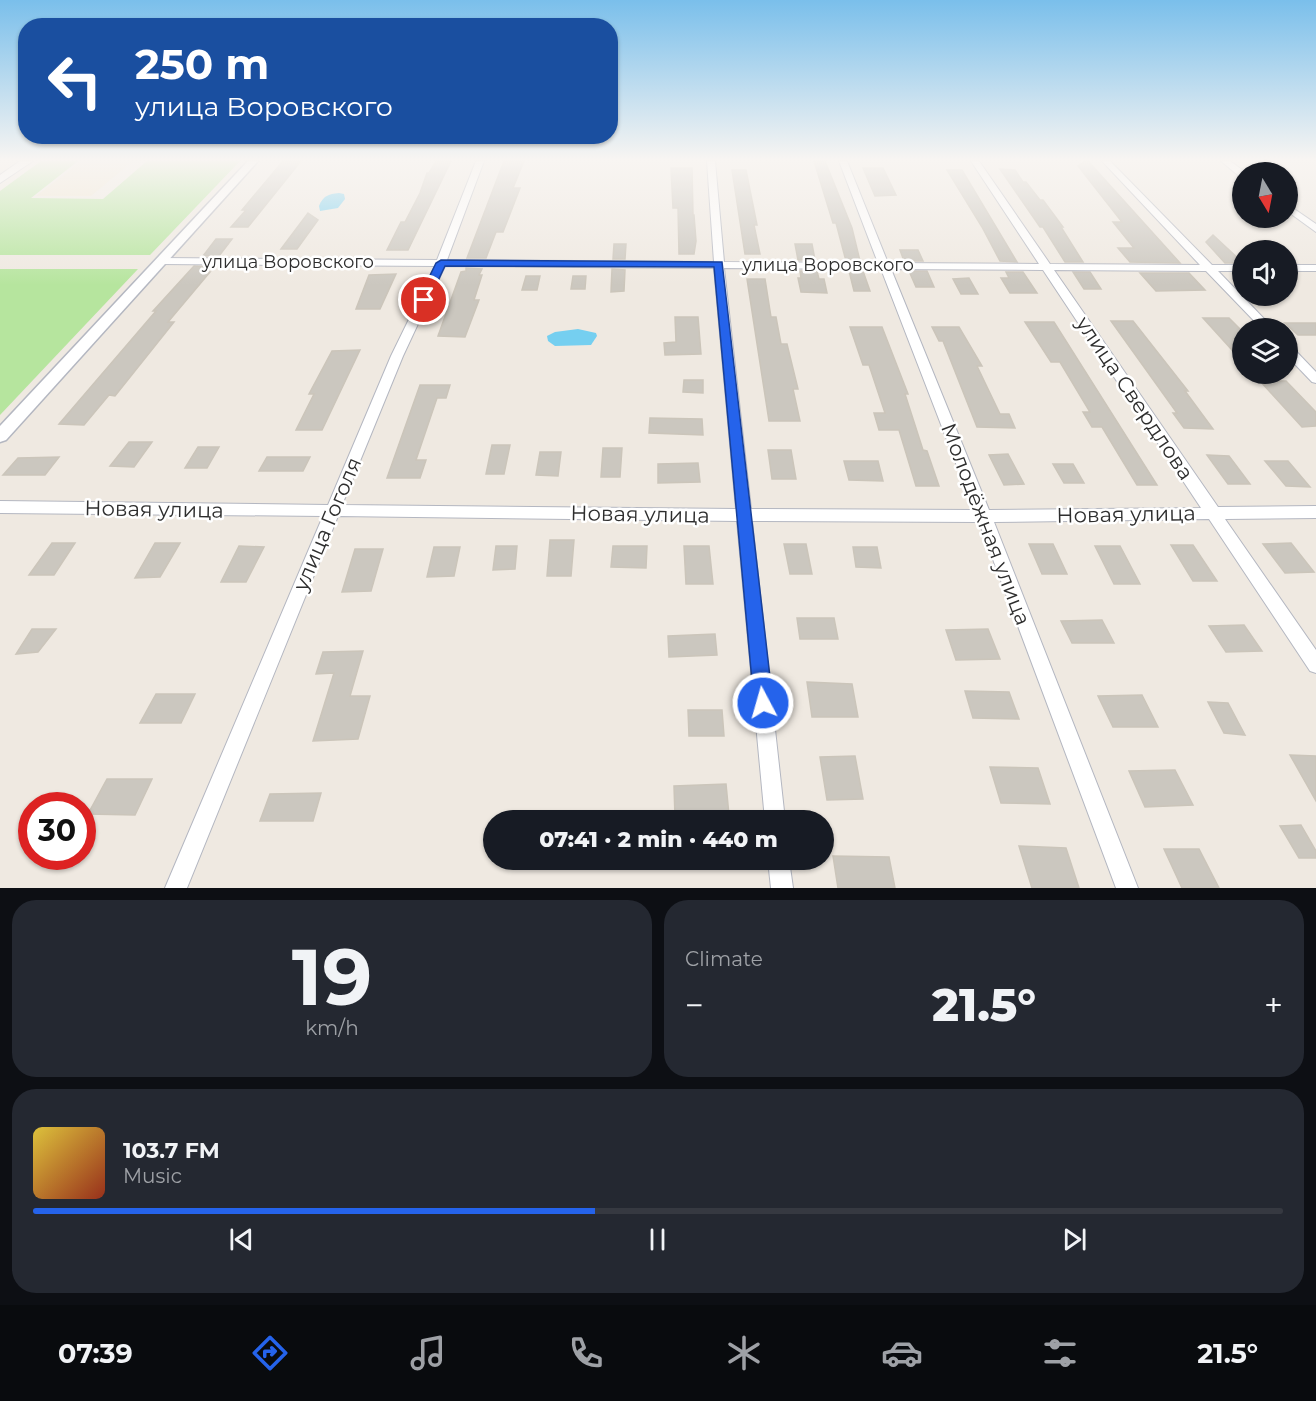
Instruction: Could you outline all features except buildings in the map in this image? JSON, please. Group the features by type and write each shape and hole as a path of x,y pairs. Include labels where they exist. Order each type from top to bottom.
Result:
{"street":[{"path":"0,436 215,202"},
{"name":"улица Гоголя","path":"176,888 397,356 441,263 464,202"},
{"path":"714,202 774,810"},
{"name":"Молодёжная улица","path":"859,202 984,516 1127,888"},
{"name":"улица Свердлова","path":"1003,202 1316,665"},
{"path":"1146,202 1257,318"},
{"path":"1298,215 1316,229"},
{"name":"улица Воровского","path":"161,261 1232,268"},
{"path":"1298,268 1316,268"},
{"path":"1298,361 1316,380"},
{"name":"Новая улица","path":"0,507 984,516 1316,512"},
{"path":"780,870 782,888"}],"green space":[{"path":"0,202 200,202 150,255 0,255"},
{"path":"0,269 138,269 0,415"}],"water":[{"path":"321,202 342,202 338,208 320,211"},
{"path":"578,329 596,333 597,336 591,345 555,346 548,341 547,336 555,332"}],"route":[{"path":"424,300 441,263 719,264 763,703"}]}
